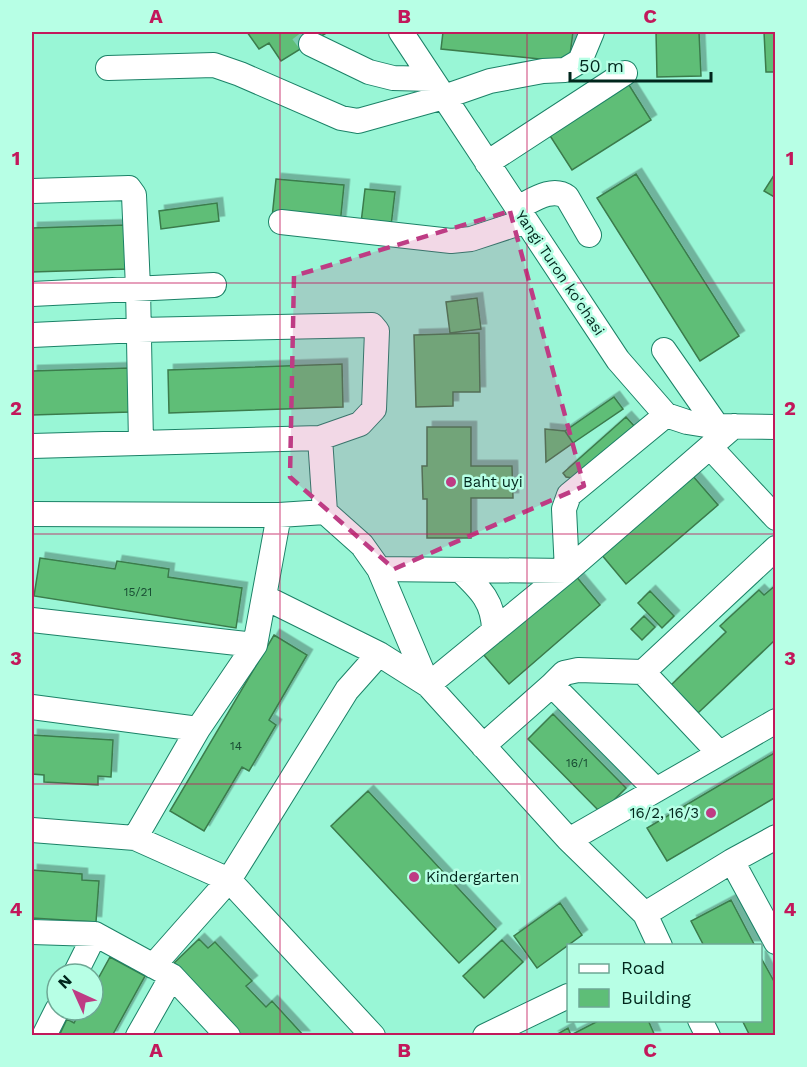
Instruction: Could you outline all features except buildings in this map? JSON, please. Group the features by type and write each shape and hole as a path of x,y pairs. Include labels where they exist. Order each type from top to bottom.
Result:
{"street":[{"name":"Yangi Turon ko'chasi","path":"401,32 618,360 666,415"},
{"path":"108,68 214,65 341,118 358,121 438,88 543,71 565,70 580,61 592,32"},
{"path":"311,44 369,72 438,88"},
{"path":"487,163 625,73"},
{"path":"32,191 129,188 134,195 141,443"},
{"path":"282,222 451,241 471,239 521,214 551,193 561,192 567,196 589,235"},
{"path":"32,294 214,285"},
{"path":"32,335 139,330 372,326 377,331 374,409 360,423 320,438 32,446"},
{"path":"664,350 776,518"},
{"path":"567,571 564,509 569,495 666,415 720,433 771,431"},
{"path":"428,685 567,571 720,433"},
{"path":"320,438 325,512 362,545 379,569 428,685"},
{"path":"32,514 279,515 325,512"},
{"path":"135,838 198,729 255,645 279,515"},
{"path":"483,746 564,673 578,670 643,672 776,548"},
{"path":"379,569 567,571"},
{"path":"460,570 486,597 494,615 494,631"},
{"path":"264,597 379,654 428,685 569,840 645,914 660,944"},
{"path":"32,620 255,645"},
{"path":"138,1035 163,971 229,880 347,690 379,654"},
{"path":"643,672 719,753"},
{"path":"552,685 656,790"},
{"path":"32,707 198,729"},
{"path":"569,840 776,721"},
{"path":"32,830 135,838 229,880 373,1035"},
{"path":"645,914 776,837"},
{"path":"732,861 776,942"},
{"path":"32,932 95,934 163,971 228,1035"},
{"path":"81,962 95,934"},
{"path":"485,1035 567,996"}],"highlighted area":[{"path":"510,211 584,486 394,569 290,477 294,276"}],"tunnel":[{"path":"302,32 311,44"}],"place":[{"name":"Baht uyi","path":"451,482"},
{"name":"16/2, 16/3","path":"711,813"},
{"name":"Kindergarten","path":"414,877"}]}
